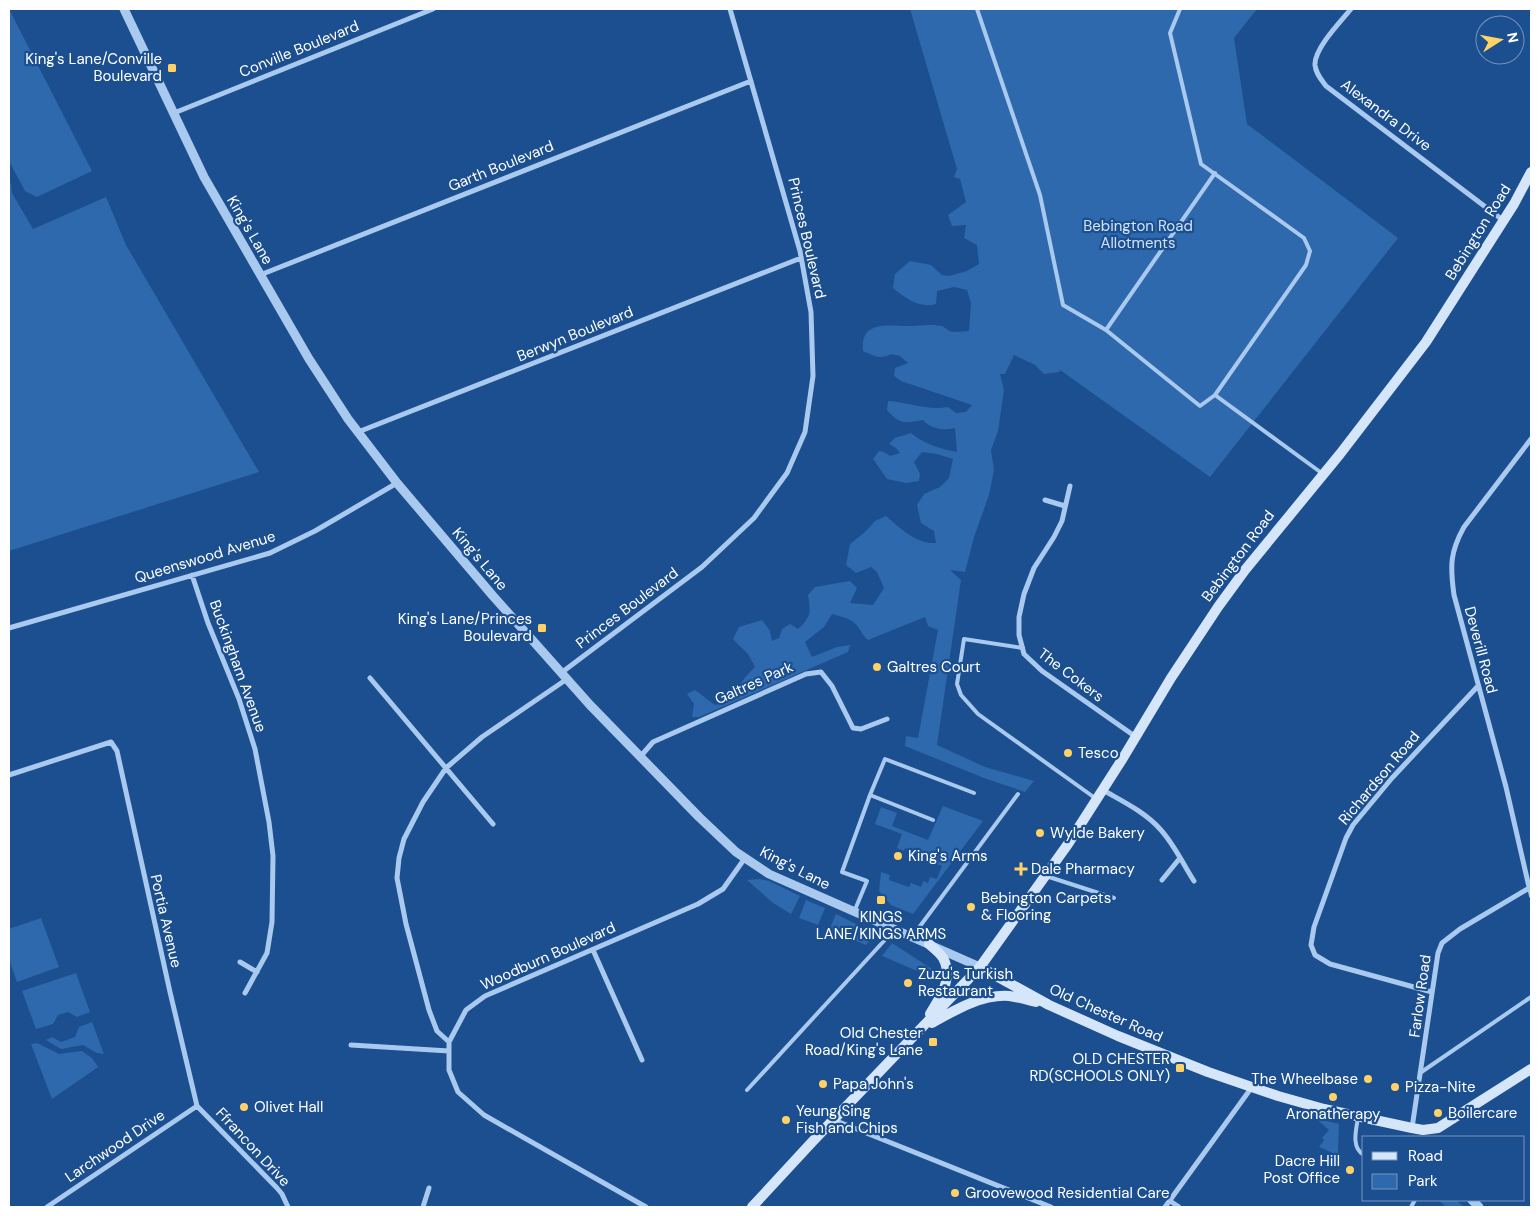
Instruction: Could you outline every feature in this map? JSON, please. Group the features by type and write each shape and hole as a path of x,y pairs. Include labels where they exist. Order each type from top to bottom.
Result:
{"main road":[{"name":"Bebington Road","path":"980,968 1046,876 1103,790 1171,678 1218,607 1245,570 1426,342 1504,221 1530,176"},
{"path":"922,1028 945,988 947,974 942,957 928,944"},
{"name":"Old Chester Road","path":"980,968 1049,1005 1118,1036 1208,1072 1278,1096 1412,1128 1424,1134 1438,1128 1531,1069"},
{"path":"752,1207 980,968"},
{"path":"922,1028 958,1008 987,998 1009,996 1049,1005"}],"street":[{"name":"King's Lane","path":"124,9 204,176 309,359 358,433 397,483 564,676 698,817 736,852 769,874 980,968"},
{"name":"Conville Boulevard","path":"174,112 432,9"},
{"name":"Princes Boulevard","path":"449,1042 437,1031 429,1010 406,924 398,878 399,858 404,839 423,802 446,768 482,737 564,676 702,567 754,518 787,473 805,432 813,376 811,312 801,258 730,9"},
{"name":"Alexandra Drive","path":"1351,9 1326,40 1317,55 1315,64 1317,74 1326,86 1504,221"},
{"name":"Garth Boulevard","path":"260,275 751,80"},
{"name":"Berwyn Boulevard","path":"358,433 801,258"},
{"name":"Deverill Road","path":"1530,887 1506,787 1454,594 1451,556 1455,542 1464,527 1531,443"},
{"name":"Queenswood Avenue","path":"9,628 270,553 316,531 397,483"},
{"name":"The Cokers","path":"1070,486 1062,521 1034,568 1024,594 1019,616 1019,635 1022,648 1024,654 1042,671 1136,737"},
{"path":"1045,500 1065,506"},
{"name":"Buckingham Avenue","path":"192,575 208,623 242,708 255,749 269,822 273,856 272,922 267,952 245,993"},
{"name":"Galtres Park","path":"640,757 653,742 806,674 821,672 832,686 853,728 861,729 887,719"},
{"path":"370,678 493,824"},
{"name":"Richardson Road","path":"1432,992 1330,964 1315,955 1311,945 1314,927 1346,838 1353,825 1392,778 1478,686"},
{"name":"Portia Avenue","path":"9,775 111,742 117,750 197,1106"},
{"path":"1103,790 1137,810 1159,827 1168,838 1194,881"},
{"name":"Woodburn Boulevard","path":"646,1207 484,1115 458,1092 449,1070 449,1042 466,1010 485,996 698,904 723,889 745,858"},
{"path":"1162,880 1180,858"},
{"name":"Farlow Road","path":"1412,1128 1438,953 1442,943 1460,929 1530,887"},
{"path":"593,950 642,1060"},
{"path":"240,962 256,972"},
{"path":"351,1045 449,1051"},
{"path":"1166,1207 1252,1087"},
{"name":"Larchwood Drive","path":"47,1207 197,1106"},
{"name":"Ffrancon Drive","path":"197,1106 282,1194 288,1207"},
{"path":"834,1120 1041,1205 1050,1207"},
{"path":"423,1207 429,1188"},
{"path":"1170,1201 1179,1207"}],"lane":[{"path":"977,9 1040,195 1063,305 1106,330 1200,406 1215,396 1306,265 1310,251 1304,238 1201,164 1170,33 1180,9"},
{"path":"1106,330 1215,174"},
{"path":"1215,396 1323,474"},
{"path":"1022,648 964,639 957,684 961,695 978,714 1096,800"},
{"path":"854,912 867,881 842,872 885,759 974,793"},
{"path":"912,937 1018,794"},
{"path":"870,795 933,820"},
{"path":"1046,876 1114,898"},
{"path":"1530,887 1531,896"},
{"path":"747,1090 895,930"},
{"path":"1420,1073 1531,997"},
{"path":"1358,1116 1355,1135 1356,1145 1362,1154"}],"green space":[{"path":"9,9 92,171 37,197 25,191 9,161"},
{"name":"Bebington Road Allotments","path":"910,9 1257,9 1234,38 1247,124 1398,238 1210,477 1060,370 1059,372 1044,374 1035,365 1014,355 1005,374 1000,374 1004,390 998,431 991,450 994,470 989,495 974,537 965,572 950,570 961,580 937,745 985,767 1034,781 1025,792 984,778 905,746 906,736 918,738 938,630 928,626 925,617 868,640 856,624 846,618 832,614 824,627 805,642 812,657 837,647 850,645 848,652 699,717 692,717 694,704 687,694 695,690 715,705 729,700 755,667 748,654 733,639 739,627 762,620 770,631 772,641 779,638 782,629 790,624 798,629 808,617 810,606 808,595 815,587 850,581 857,588 850,603 873,605 884,588 877,572 871,567 856,573 846,565 850,544 875,521 886,516 903,531 915,538 929,543 936,543 934,531 921,523 917,505 924,494 940,487 949,478 953,459 922,452 914,462 920,474 919,481 906,483 887,479 873,459 879,451 890,456 900,453 889,444 895,438 911,433 933,446 957,452 955,428 937,428 923,420 899,421 887,410 888,401 933,408 948,407 956,413 966,412 972,405 901,381 894,376 895,368 908,363 900,356 891,354 877,357 863,351 863,341 866,334 871,329 877,327 931,325 944,327 952,332 969,331 971,303 967,290 954,287 937,291 936,304 919,304 908,299 893,288 895,274 910,261 931,265 942,275 949,276 967,271 979,264 977,245 964,238 966,225 952,226 948,215 966,202 960,179 954,177 957,169"},
{"path":"9,180 12,193 33,229 106,197 126,245 259,472 9,551"},
{"path":"943,806 983,821 913,914 891,905 879,891 881,872 890,875 889,880 909,887 911,883 921,887 923,881 928,883 930,877 937,879 942,866 919,857 920,854 905,848 904,851 897,848 902,834 875,824 881,807 897,813 892,826 928,840"},
{"path":"759,879 769,881 800,896 791,914 773,903 747,880"},
{"path":"806,900 825,908 818,925 799,918"},
{"path":"836,914 870,931 873,936 866,945 829,930"},
{"path":"41,918 59,967 17,982 9,959 9,929"},
{"path":"892,943 935,971 929,976 882,956"},
{"path":"76,973 90,1012 77,1017 68,1012 58,1015 53,1024 36,1029 22,991"},
{"path":"92,1022 104,1054 97,1053 83,1045 61,1049 46,1040 52,1037 61,1042 75,1037 79,1027"},
{"path":"37,1043 59,1054 82,1051 92,1058 98,1067 52,1099 31,1044"},
{"path":"1315,1118 1339,1124 1338,1152 1340,1156 1319,1147 1324,1140 1322,1138 1329,1130"},
{"path":"1439,1201 1457,1201 1464,1207 1447,1207"}],"place":[{"name":"King's Lane/Conville Boulevard","path":"172,68"},
{"name":"King's Lane/Princes Boulevard","path":"542,628"},
{"name":"Galtres Court","path":"877,667"},
{"name":"Tesco","path":"1068,753"},
{"name":"Wylde Bakery","path":"1040,833"},
{"name":"King's Arms","path":"898,856"},
{"name":"Dale Pharmacy","path":"1021,869"},
{"name":"KINGS LANE/KINGS ARMS","path":"881,900"},
{"name":"Bebington Carpets & Flooring","path":"971,907"},
{"name":"Zuzu's Turkish Restaurant","path":"908,983"},
{"name":"Old Chester Road/King's Lane","path":"933,1042"},
{"name":"OLD CHESTER RD(SCHOOLS ONLY)","path":"1180,1068"},
{"name":"The Wheelbase","path":"1368,1079"},
{"name":"Papa John's","path":"823,1084"},
{"name":"Pizza-Nite","path":"1395,1087"},
{"name":"Aronatherapy","path":"1333,1097"},
{"name":"Olivet Hall","path":"244,1107"},
{"name":"Boilercare","path":"1438,1113"},
{"name":"Yeung Sing Fish and Chips","path":"786,1120"},
{"name":"Dacre Hill Post Office","path":"1350,1170"},
{"name":"Groovewood Residential Care","path":"955,1193"}]}
